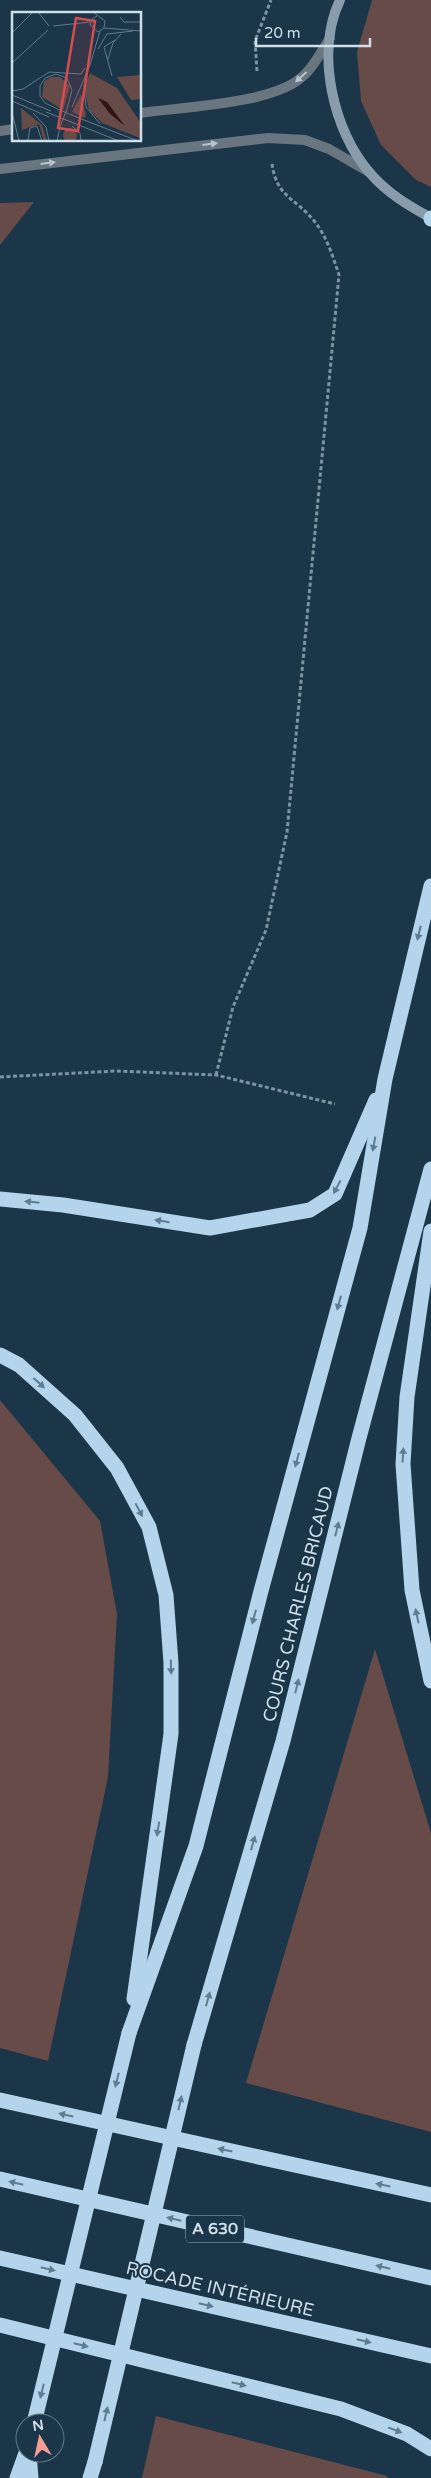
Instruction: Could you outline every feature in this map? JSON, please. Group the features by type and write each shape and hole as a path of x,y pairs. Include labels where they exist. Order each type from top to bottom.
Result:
{"highway":[{"path":"129,2033 196,1846 261,1591 360,1228 386,1079 431,886"},
{"path":"0,1199 64,1205 210,1228 310,1210 335,1194 386,1079"},
{"name":"COURS CHARLES BRICAUD","path":"91,2478 194,2045 284,1741 359,1438 431,1169"},
{"path":"431,1231 407,1397 403,1464 412,1590 431,1681"},
{"path":"0,1355 19,1365 75,1415 118,1468 149,1527 166,1595 171,1663 171,1734 129,2033 36,2413"},
{"path":"0,2100 431,2195"},
{"name":"A 630","path":"0,2179 431,2278"},
{"name":"ROCADE INTÉRIEURE","path":"0,2258 431,2356"},
{"path":"0,2325 341,2409 407,2434 431,2449"},
{"path":"17,2478 24,2463"},
{"path":"29,2463 31,2478"}],"main road":[{"path":"340,0 330,38 329,74 336,110 350,143 370,173 398,199 431,218"}],"street":[{"path":"141,112 261,97 286,89 304,76 330,38"},
{"path":"0,169 268,138 305,140 329,149 370,173"}],"path":[{"path":"261,97 255,41 271,0"},
{"path":"216,1075 233,1007 266,930 286,832 339,275 330,249 317,224 304,210 280,190 275,181 268,138"},
{"path":"0,1077 116,1071 216,1075 335,1104"}],"shaded area":[{"path":"372,0 431,0 431,187 416,180 381,145 361,101 357,52"},
{"path":"34,202 0,245 0,203"},
{"path":"0,1400 100,1521 117,1614 108,1777 48,2061 0,2048"},
{"path":"375,1649 431,1833 431,2132 246,2083"},
{"path":"156,2416 387,2476 388,2478 142,2478"}]}
